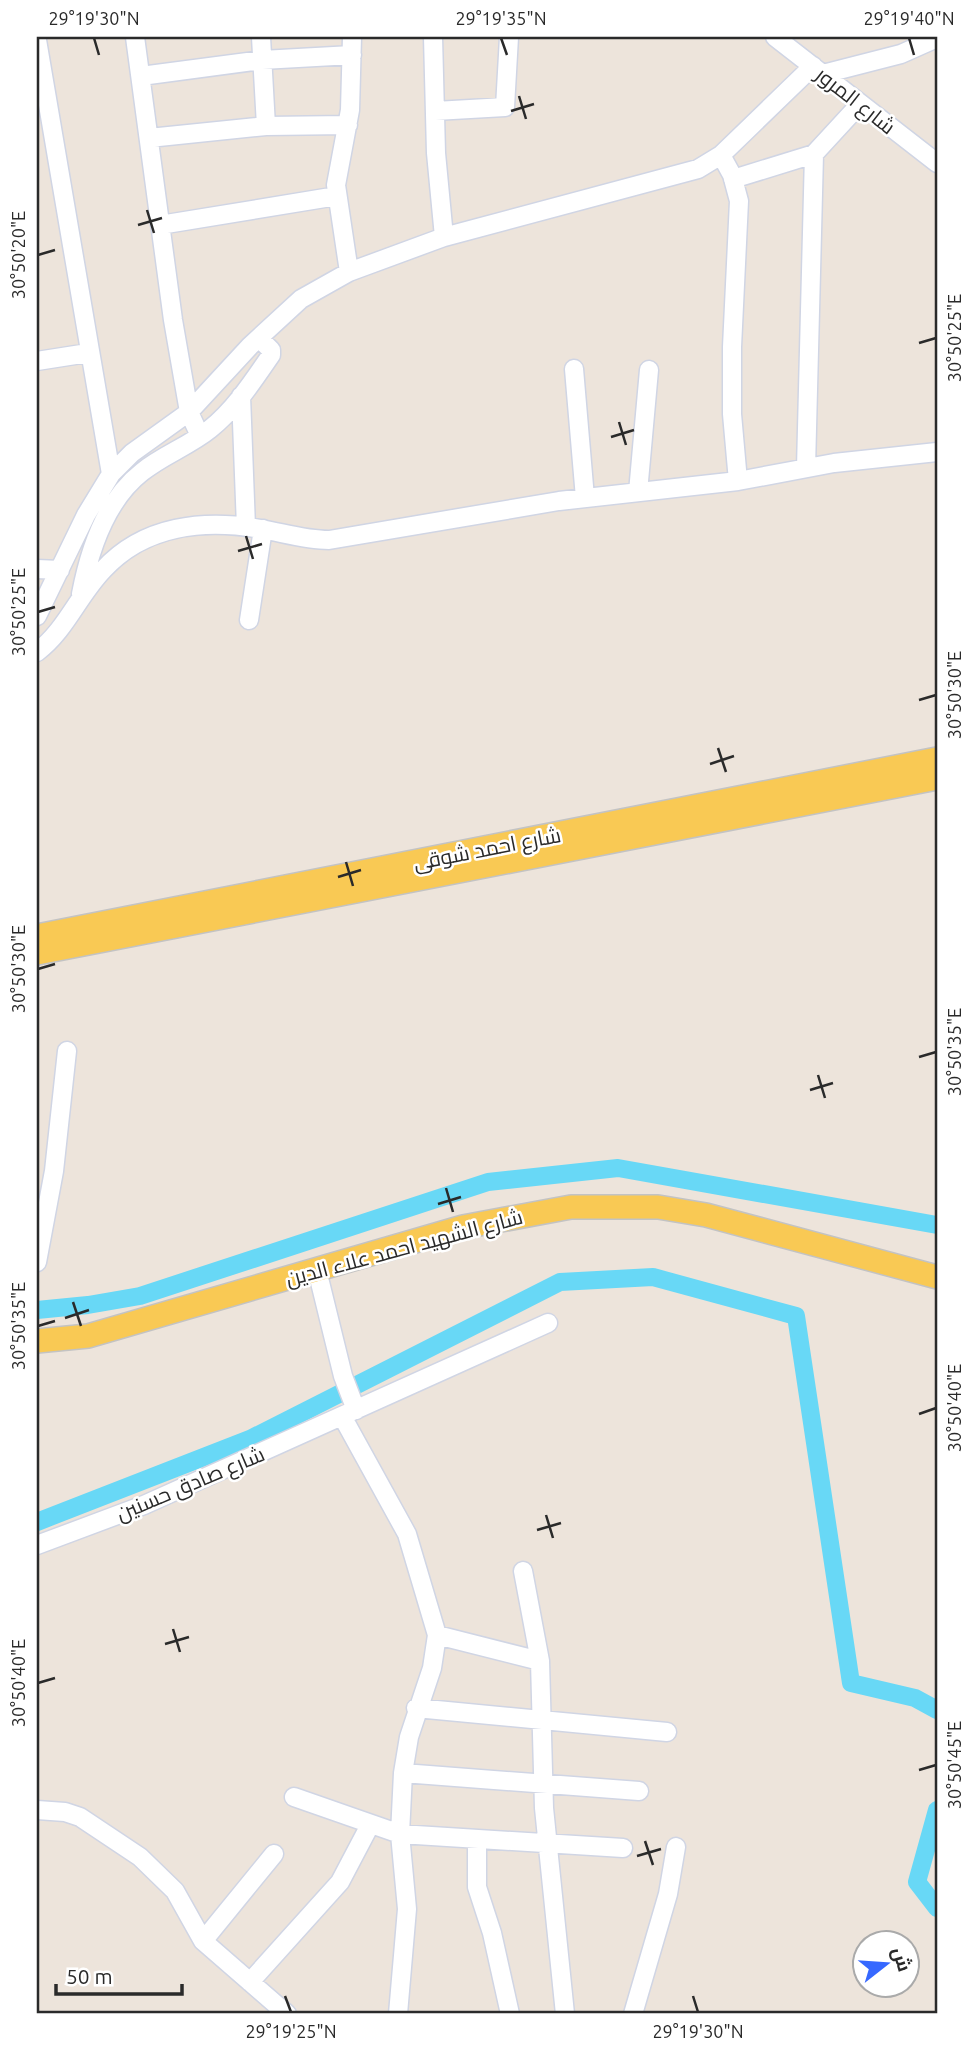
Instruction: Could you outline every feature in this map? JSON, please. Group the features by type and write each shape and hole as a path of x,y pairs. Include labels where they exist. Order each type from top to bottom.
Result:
{"main road":[{"name":"شارع احمد شوقى","path":"37,936 937,760"},
{"name":"شارع احمد شوقى","path":"37,953 937,778"},
{"name":"شارع الشهيد احمد علاء الدين","path":"37,1341 99,1334 494,1219 571,1207 657,1207 718,1218 937,1278"}],"street":[{"path":"135,37 189,412 200,436"},
{"path":"261,37 266,126"},
{"path":"433,37 444,237"},
{"path":"435,111 505,107 509,37"},
{"name":"شارع المرور","path":"775,37 937,163"},
{"path":"727,167 821,72 901,54 937,38"},
{"path":"37,40 88,353 111,474"},
{"path":"141,76 352,46 348,125 337,173 337,196 349,272"},
{"path":"806,468 814,154 857,102"},
{"path":"149,138 266,126 348,125"},
{"path":"37,616 86,515 111,474 132,453 189,412 259,338 301,299 349,272 444,237 685,174 814,154"},
{"path":"727,167 739,201 732,414 738,481"},
{"path":"160,225 337,196"},
{"path":"80,601 93,545 122,492 142,471 200,436 241,396 272,354 259,338"},
{"path":"37,361 88,353"},
{"path":"574,369 584,498"},
{"path":"638,492 649,370"},
{"path":"241,396 255,528 249,620"},
{"path":"37,652 60,631 102,570 124,551 150,537 183,526 255,528 301,538 329,540 584,498 738,481 887,456 937,452"},
{"path":"37,569 60,570"},
{"path":"37,1262 59,1136 67,1051"},
{"path":"317,1270 350,1408 407,1534 437,1635 432,1668 416,1708 403,1773 400,1833 407,1909 398,2014"},
{"name":"شارع صادق حسنين","path":"37,1545 144,1505 350,1408 548,1323"},
{"path":"523,1571 540,1661 547,1845 561,1954 565,2014"},
{"path":"437,1635 540,1661"},
{"path":"416,1708 667,1732"},
{"path":"403,1773 639,1791"},
{"path":"294,1797 400,1833 547,1845 623,1847"},
{"path":"37,1810 65,1812 80,1817 140,1857 175,1891 203,1941 287,2014"},
{"path":"250,1982 340,1882 370,1825"},
{"path":"477,1839 477,1887 492,1933 510,2014"},
{"path":"633,2014 668,1894 676,1847"},
{"path":"203,1941 274,1854"}],"waterway":[{"path":"37,1310 140,1296 488,1182 618,1168 937,1225"},
{"path":"37,1522 250,1439 560,1282 653,1277 796,1316 851,1683 915,1698 937,1710"},
{"path":"937,1810 917,1882 937,1908"}]}
